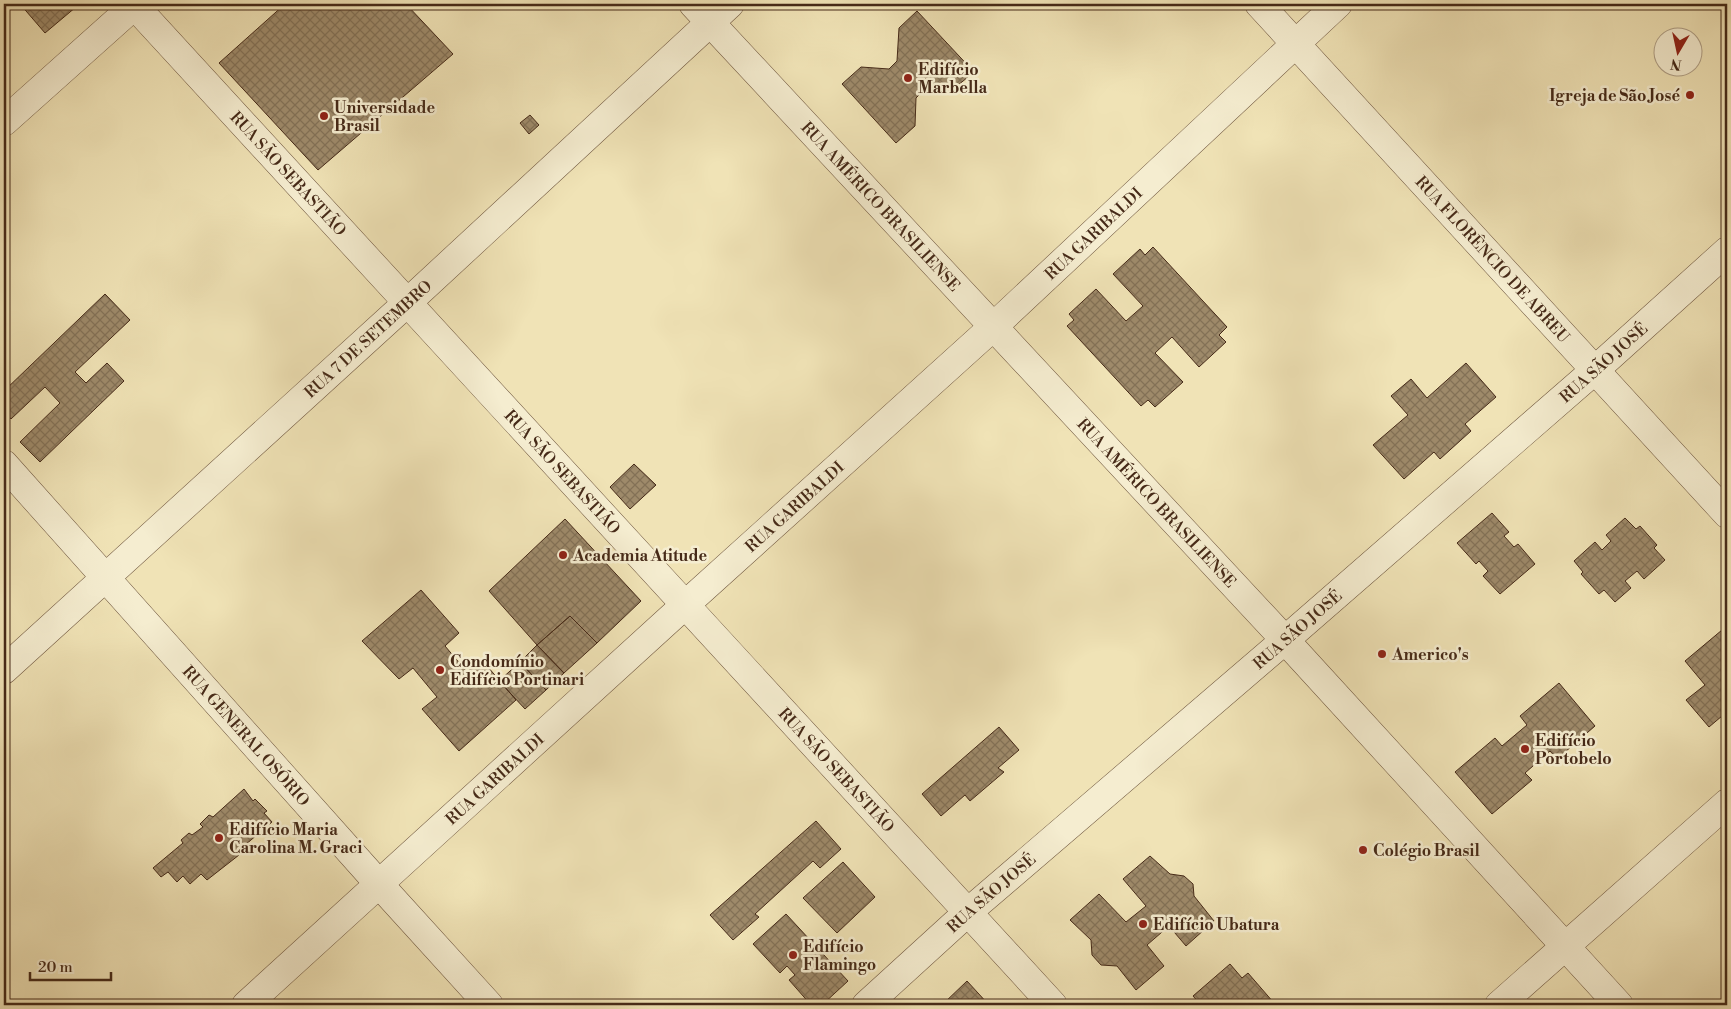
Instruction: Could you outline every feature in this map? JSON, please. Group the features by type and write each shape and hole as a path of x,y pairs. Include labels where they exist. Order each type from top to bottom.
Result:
{"street":[{"path":"4,122 134,4"},
{"name":"RUA SÃO SEBASTIÃO","path":"134,4 1053,1005"},
{"name":"RUA 7 DE SETEMBRO","path":"4,670 408,302 702,13 730,4"},
{"name":"RUA FLORÊNCIO DE ABREU","path":"1259,4 1727,514"},
{"name":"RUA GARIBALDI","path":"246,1005 994,326 1338,4"},
{"name":"RUA AMÉRICO BRASILIENSE","path":"702,13 1285,640 1619,1005"},
{"name":"RUA SÃO JOSÉ","path":"866,1005 968,912 1285,640 1595,370 1727,251"},
{"name":"RUA GENERAL OSÓRIO","path":"4,464 489,1005"},
{"path":"1499,1005 1727,804"}],"building":[{"path":"20,4 74,4 76,7 45,33"},
{"name":"Universidade Brasil","path":"285,4 406,4 453,54 318,170 219,63"},
{"name":"Edifício Marbella","path":"917,11 974,72 951,91 924,90 916,98 915,126 896,143 842,84 861,67 889,69 897,61 899,28"},
{"path":"530,115 539,125 529,134 520,123"},
{"path":"1153,247 1227,327 1219,335 1226,342 1199,367 1172,337 1155,353 1183,382 1155,407 1148,400 1141,406 1067,326 1074,320 1069,314 1096,289 1126,321 1143,306 1113,274 1140,249 1145,255"},
{"path":"105,294 130,320 75,372 86,383 107,363 124,381 40,462 20,442 60,403 45,387 11,419 4,411 4,391"},
{"path":"1466,363 1496,397 1465,424 1471,431 1440,459 1434,452 1404,479 1373,445 1408,415 1391,396 1411,379 1427,398"},
{"path":"634,464 656,485 630,509 610,487"},
{"path":"1492,513 1509,532 1504,536 1514,547 1518,544 1535,564 1500,594 1483,576 1488,571 1479,561 1476,564 1457,543"},
{"path":"1625,518 1636,529 1640,526 1657,545 1654,548 1665,560 1644,579 1637,571 1625,581 1631,588 1615,602 1604,590 1599,594 1581,574 1583,572 1574,561 1595,542 1602,550 1611,541 1606,535"},
{"name":"Academia Atitude","path":"565,519 641,601 597,643 570,616 537,645 489,591"},
{"name":"Condomínio Edifício Portinari","path":"421,590 459,633 445,646 467,672 482,660 516,700 459,751 422,709 437,697 413,668 399,679 362,641"},
{"path":"570,616 597,643 564,673 537,645"},
{"path":"1722,630 1727,636 1727,722 1722,716 1709,727 1686,700 1705,685 1685,661"},
{"path":"537,645 564,673 546,690 520,662"},
{"path":"520,662 546,690 525,709 499,681"},
{"name":"Edifício Portobelo","path":"1559,683 1595,726 1557,759 1550,751 1525,773 1532,780 1492,814 1455,772 1495,738 1502,746 1527,725 1520,716"},
{"path":"999,727 1019,750 998,768 1004,772 970,801 965,795 941,816 922,794"},
{"name":"Edifício Maria Carolina M. Graci","path":"244,789 253,801 255,799 267,811 264,813 272,822 237,852 239,855 207,880 201,874 190,884 183,876 177,882 168,872 161,877 153,868 183,843 181,840 189,833 192,835 203,827 200,824 209,815 213,817"},
{"path":"816,821 841,849 820,868 813,861 755,914 759,917 733,940 710,915"},
{"name":"Edifício Ubatura","path":"1150,856 1170,874 1184,876 1193,884 1194,896 1214,921 1186,946 1169,926 1147,945 1164,966 1136,990 1117,966 1101,965 1092,955 1091,940 1070,920 1099,894 1126,922 1146,906 1123,879"},
{"path":"843,862 875,897 837,933 803,898"},
{"name":"Edifício Flamingo","path":"786,914 848,981 822,1005 811,1005 789,980 795,975 787,966 780,973 753,944"},
{"path":"1230,964 1242,978 1248,973 1274,1003 1271,1005 1201,1005 1193,996"},
{"path":"967,981 989,1005 943,1004"}],"place":[{"name":"Edifício Marbella","path":"908,78"},
{"name":"Igreja de São José","path":"1690,95"},
{"name":"Universidade Brasil","path":"324,116"},
{"name":"Academia Atitude","path":"563,555"},
{"name":"Americo's","path":"1382,654"},
{"name":"Condomínio Edifício Portinari","path":"440,670"},
{"name":"Edifício Portobelo","path":"1525,749"},
{"name":"Edifício Maria Carolina M. Graci","path":"219,838"},
{"name":"Colégio Brasil","path":"1363,850"},
{"name":"Edifício Ubatura","path":"1143,924"},
{"name":"Edifício Flamingo","path":"793,955"}]}
